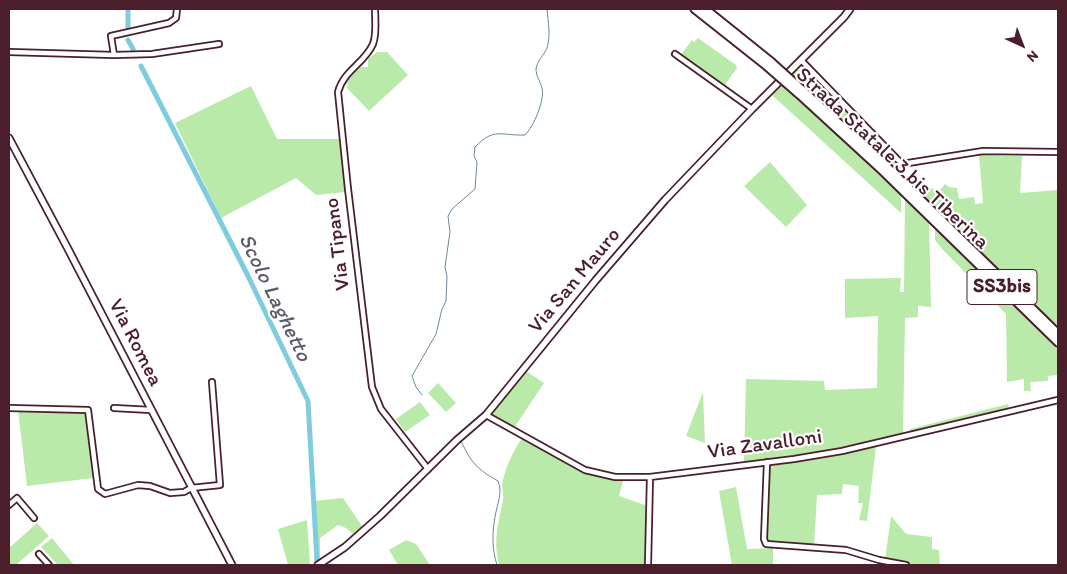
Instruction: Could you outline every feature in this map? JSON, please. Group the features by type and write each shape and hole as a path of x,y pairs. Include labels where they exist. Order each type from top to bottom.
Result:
{"highway":[{"name":"Strada Statale 3 bis Tiberina","path":"696,9 769,64"},
{"name":"Strada Statale 3 bis Tiberina","path":"705,9 800,91 885,169 1058,334"},
{"name":"Strada Statale 3 bis Tiberina","path":"947,229 1058,342"}],"main road":[{"name":"Via San Mauro","path":"318,565 345,547 380,516 457,440 486,415 596,280 665,200 850,9"},
{"name":"Via Romea","path":"9,138 68,247 232,565"}],"street":[{"path":"114,55 111,36 169,23 176,18 177,9"},
{"name":"Via Tipano","path":"375,9 373,44 367,54 344,77 338,92 348,189 372,387 381,409 428,469"},
{"path":"9,52 114,55 152,54 219,44"},
{"path":"675,54 752,109"},
{"path":"801,60 902,164 983,151 1058,152"},
{"path":"9,408 88,410 98,489 105,494 138,485 150,486 170,492 184,492 191,488 220,485 212,382"},
{"name":"Via Zavalloni","path":"486,415 585,470 616,478 650,477 842,450 1058,400"},
{"path":"114,408 151,410"},
{"path":"767,462 764,539 766,544 846,550 879,560 906,565"},
{"path":"648,565 650,477"},
{"path":"9,505 17,498 34,518"},
{"path":"39,554 49,565"}],"green space":[{"path":"698,38 736,65 737,68 724,86 680,56 692,40 694,42"},
{"path":"377,52 387,52 408,75 369,111 347,88 349,76 361,67 368,67 368,59"},
{"path":"798,70 807,71 900,165 900,175 841,120 831,107 791,76"},
{"path":"783,83 901,194 901,213 772,95"},
{"path":"251,86 277,139 339,139 345,192 316,195 296,178 221,218 175,123"},
{"path":"979,155 1022,156 1020,193 1058,190 1058,325 1045,317 913,189 915,185 941,189 945,184 949,187 957,188 959,199 974,197 975,204 983,203"},
{"path":"770,162 807,205 786,227 744,186"},
{"path":"905,198 929,222 931,307 918,306 918,317 905,318 903,435 825,451 744,462 746,379 824,381 825,390 877,388 878,316 845,318 845,279 901,278 900,292 904,292"},
{"path":"935,227 1058,348 1058,375 1048,376 1048,381 1030,382 1031,391 1024,391 1024,379 1007,382 1006,314 943,250 935,240"},
{"path":"526,371 544,383 514,428 489,414"},
{"path":"438,383 456,403 446,412 428,393"},
{"path":"703,392 705,443 686,436"},
{"path":"420,402 430,415 405,432 396,419"},
{"path":"1008,404 1009,409 910,433 910,429"},
{"path":"18,410 84,411 88,416 93,478 27,486"},
{"path":"522,438 579,470 623,481 619,496 648,506 646,565 499,565 496,539 503,500 502,483 508,464"},
{"path":"876,447 867,521 859,520 863,503 858,503 859,486 843,484 842,494 817,495 814,546 767,543 768,464 819,458"},
{"path":"736,487 747,549 773,548 773,565 732,565 719,491"},
{"path":"343,498 362,526 353,534 346,528 338,525 320,538 320,559 315,562 313,501"},
{"path":"891,516 906,534 932,537 932,549 939,550 940,565 915,565 885,560"},
{"path":"307,520 310,564 288,565 278,529"},
{"path":"37,523 49,536 16,565 9,565 9,548"},
{"path":"52,538 74,565 58,565 41,547"},
{"path":"406,540 416,544 430,565 398,565 389,550"}],"waterway":[{"name":"Scolo Laghetto","path":"128,9 128,28"},
{"path":"422,395 416,387 412,376 436,334 442,309 446,301 447,276 445,267 450,232 448,216 452,209 475,189 477,162 474,156 475,147 487,137 493,135 525,135 535,119 542,99 542,88 536,69 547,48 549,38 547,9"},
{"name":"Scolo Laghetto","path":"128,40 133,49"},
{"name":"Scolo Laghetto","path":"141,66 248,276 308,401 317,561"},
{"path":"461,441 476,465 498,481 500,494 493,535 493,547 497,565"}]}
